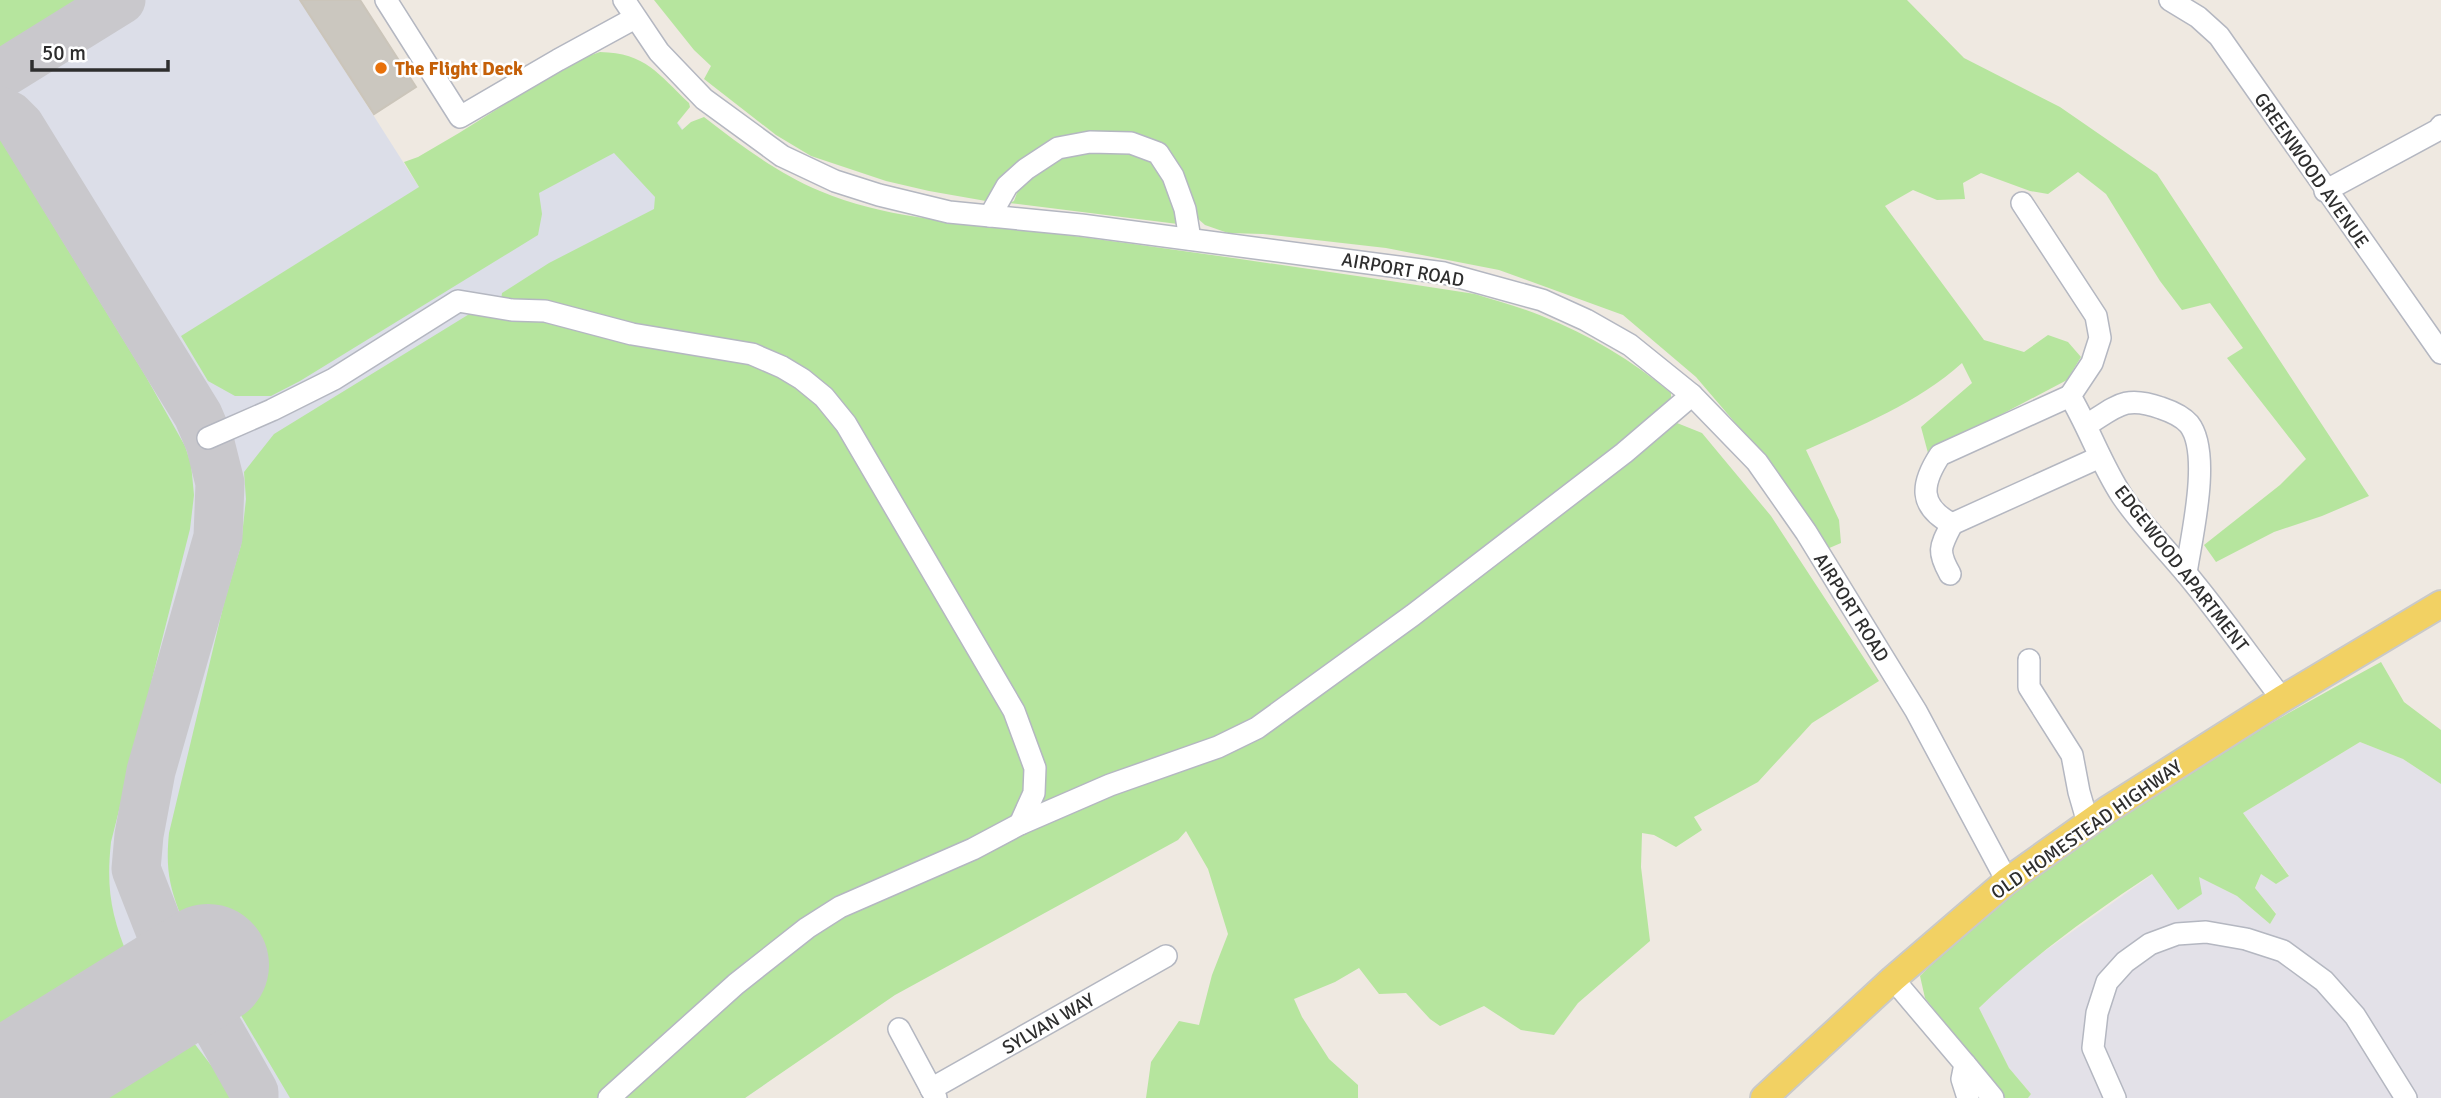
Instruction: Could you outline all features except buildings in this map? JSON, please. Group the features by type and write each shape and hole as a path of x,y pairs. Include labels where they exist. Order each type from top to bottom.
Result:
{"main road":[{"name":"OLD HOMESTEAD HIGHWAY","path":"1765,1098 1893,979 2007,881 2088,823 2282,699 2441,604"}],"street":[{"path":"386,0 460,117 635,18"},
{"name":"AIRPORT ROAD","path":"624,0 659,52 704,99 782,156 835,181 949,212 1190,239 1444,273 1542,300 1586,320 1630,345 1692,395 1757,462 1806,532 1916,711 2007,881"},
{"name":"GREENWOOD AVENUE","path":"2170,0 2198,17 2219,36 2441,353"},
{"path":"2325,191 2441,126"},
{"path":"990,216 1007,186 1026,169 1058,148 1090,142 1130,143 1158,153 1173,176 1185,209 1190,239"},
{"path":"1952,524 1936,515 1925,493 1928,473 1940,455 2070,396 2092,363 2100,338 2096,316 2022,203"},
{"path":"208,438 334,379 458,302 512,310 545,311 632,334 752,354 782,367 824,397 846,424 1014,711 1035,768 1034,793 1020,824"},
{"path":"609,1098 736,984 807,928 840,907 1110,785 1218,747 1257,728 1413,615 1624,453 1692,395"},
{"name":"EDGEWOOD APARTMENT","path":"2070,396 2123,497 2160,545 2186,573 2282,699"},
{"path":"2087,425 2123,402 2143,401 2171,412 2189,425 2196,443 2201,481 2186,573"},
{"path":"1950,574 1940,556 1942,542 1952,524 2100,457"},
{"path":"2029,660 2029,687 2072,755 2088,823"},
{"path":"2115,1098 2093,1048 2097,1013 2107,982 2125,962 2150,944 2177,934 2206,932 2246,939 2283,951 2324,981 2355,1016 2406,1098"},
{"name":"SYLVAN WAY","path":"899,1029 933,1094 1166,956"},
{"path":"1893,979 1993,1098"},
{"path":"1965,1064 1962,1079 1968,1098"}],"shaded area":[{"path":"0,0 300,0 419,187 652,86 823,328 767,1083 745,1098 0,1098"},
{"path":"2360,742 2403,759 2441,784 2441,1098 2028,1098 2031,1094 2009,1068 1979,1008 2021,968 2153,874 2161,885 2198,876 2237,896 2270,924 2276,913 2255,889 2261,874 2276,884 2289,875 2243,813"}],"green space":[{"path":"0,0 93,0 0,57"},
{"path":"654,0 1907,0 1964,58 2060,107 2157,174 2369,496 2274,532 2216,562 2204,545 2280,485 2306,459 2227,358 2243,348 2210,303 2182,310 2160,281 2106,194 2078,172 2048,194 2030,191 1981,173 1963,183 1965,199 1937,200 1913,190 1885,206 1984,340 2024,352 2048,335 2068,342 2081,357 2067,380 1928,453 1921,427 1972,383 1962,363 1908,402 1806,450 1839,520 1841,543 1827,549 1743,432 1696,377 1623,315 1499,270 1386,248 1263,234 1228,233 1205,225 1196,217 1174,169 1092,136 1006,175 986,201 886,181 811,156 776,135 704,79 711,66 694,50"},
{"path":"600,52 616,53 640,61 668,83 689,103 690,107 677,123 682,130 691,122 704,117 774,167 804,184 847,201 902,215 1044,232 1475,294 1534,313 1593,340 1656,381 1671,393 1671,401 1615,452 1254,723 1034,810 1040,767 873,456 790,364 501,300 502,293 549,263 654,209 655,197 614,153 539,193 542,214 538,235 300,381 271,396 235,396 208,381 181,336 419,187 404,162 418,157 459,133 574,61"},
{"path":"0,139 145,375 185,446 191,464 194,495 190,529 111,842 111,902 129,959 117,972 0,1043"},
{"path":"1124,150 1150,159 1167,177 1178,224 1009,203 1014,201 1023,180 1045,164 1070,156"},
{"path":"471,313 522,315 732,357 773,369 827,409 1022,744 1028,771 1026,793 1015,813 994,831 831,905 600,1098 290,1098 179,911 172,891 168,864 169,833 224,603 241,545 246,499 244,472 274,434"},
{"path":"1677,423 1702,433 1771,516 1879,681 1812,723 1758,782 1694,817 1702,830 1676,847 1654,835 1642,833 1641,867 1650,941 1578,1003 1554,1035 1521,1030 1484,1006 1440,1026 1406,993 1379,994 1359,968 1335,982 1294,999 1302,1017 1329,1059 1358,1085 1358,1098 1146,1098 1151,1062 1179,1021 1199,1025 1212,975 1228,934 1208,869 1186,831 1178,840 895,995 745,1098 619,1098 757,974 848,909 1224,747 1504,552"},
{"path":"2381,662 2404,702 2441,730 2441,784 2403,759 2360,742 2243,813 2289,876 2276,884 2261,874 2255,888 2276,914 2270,924 2237,896 2199,877 2202,894 2178,910 2152,874 2062,937 1979,1008 2009,1068 2031,1094 2028,1098 2001,1098 1925,998 1920,976 2026,884 2139,803 2259,730"},
{"path":"184,1030 227,1086 231,1098 71,1098"}],"taxiway":[{"path":"0,75 121,0"},
{"path":"0,111 20,126 198,415 210,443 220,483 218,537 151,771 139,835 136,869 165,943 189,977 254,1092 254,1098"}],"runway":[{"path":"0,1094 208,965"}],"place":[{"name":"The Flight Deck","path":"381,68"}]}
